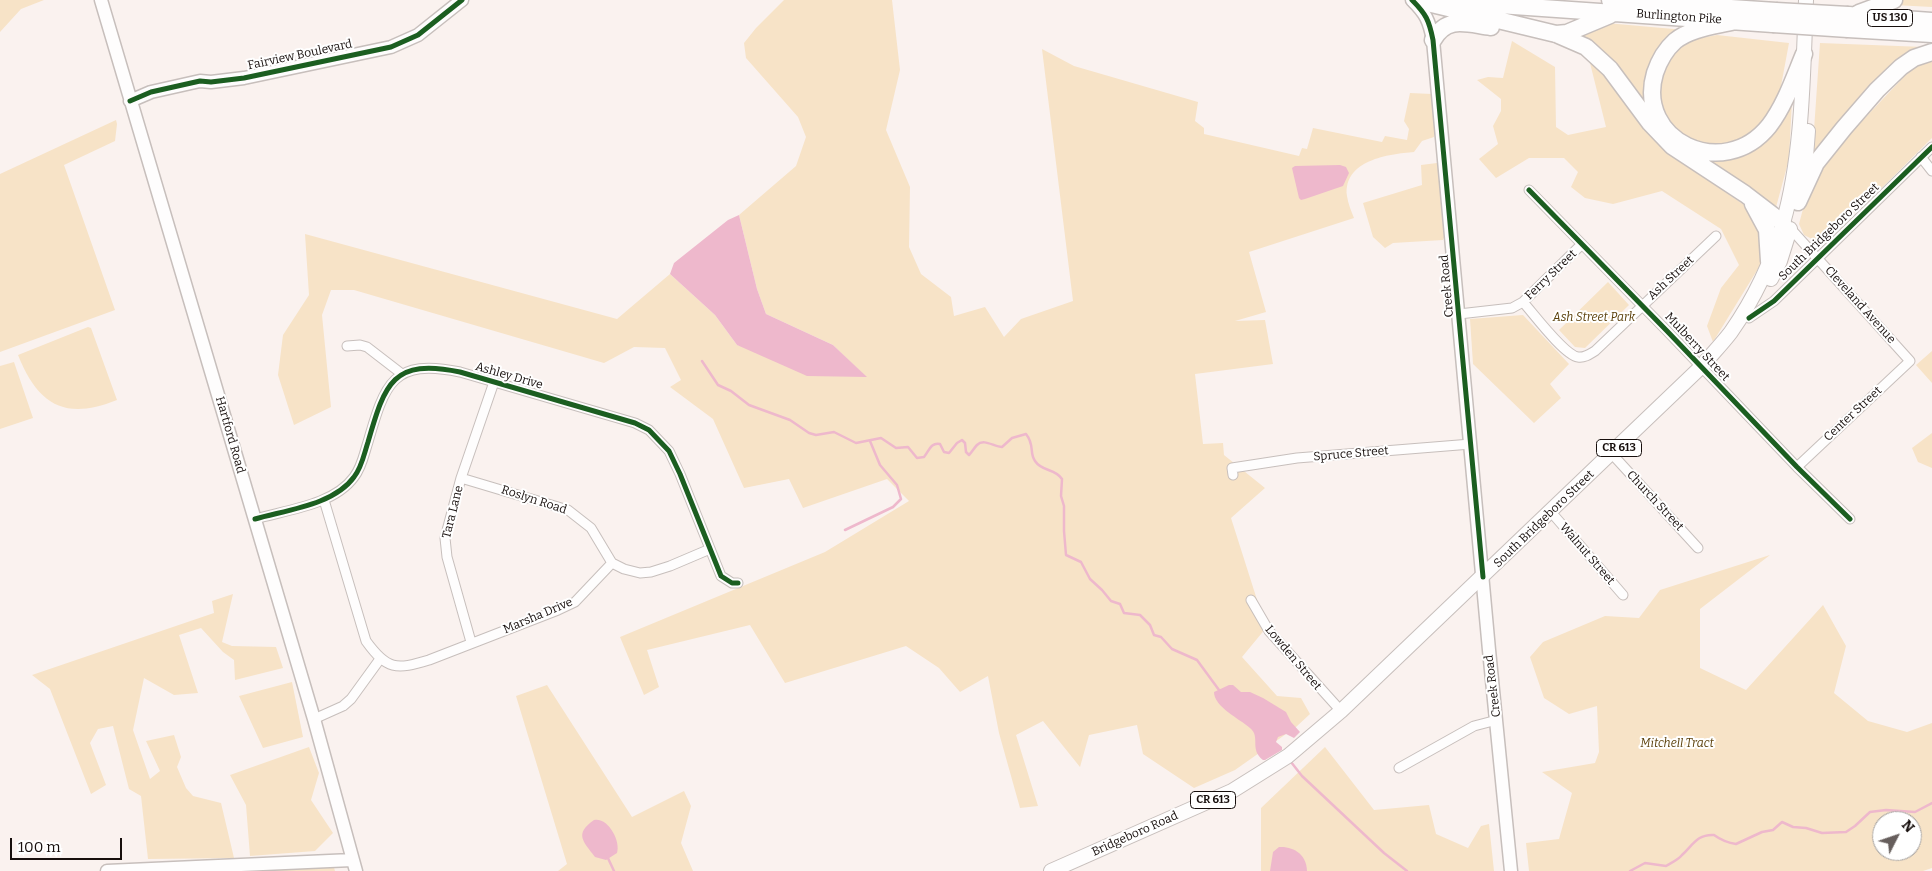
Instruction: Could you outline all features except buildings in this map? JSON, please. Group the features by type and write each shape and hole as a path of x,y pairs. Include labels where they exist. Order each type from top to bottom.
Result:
{"highway":[{"path":"1414,0 1556,34 1586,47 1610,69 1650,123 1672,146 1745,194 1787,225"},
{"name":"Burlington Pike","path":"1427,0 1613,7 1774,17 1932,21"},
{"path":"1711,0 1736,15"},
{"path":"1849,20 1894,0"},
{"path":"1556,34 1567,32 1613,7"},
{"path":"1736,15 1684,35 1664,52 1657,65 1653,79 1654,107 1668,132 1679,142 1691,149 1704,153 1732,151 1746,146 1758,137 1778,113 1804,54"},
{"name":"Burlington Pike","path":"1849,20 1932,34"},
{"path":"1433,40 1438,30 1451,23 1538,30"},
{"path":"1798,202 1816,163 1877,90 1901,67 1914,58 1932,52"},
{"path":"1745,194 1759,212 1767,230 1770,261"}],"main road":[{"name":"South Bridgeboro Street","path":"1341,712 1734,337 1758,305 1780,261 1787,225 1797,145 1806,0"},
{"name":"South Bridgeboro Street","path":"1702,367 1730,333 1752,298 1798,202 1806,157 1814,0"},
{"name":"Bridgeboro Road","path":"1051,871 1232,792 1288,756 1341,712"}],"street":[{"name":"Hartford Road","path":"101,0 314,719 354,865"},
{"name":"Fairview Boulevard","path":"130,101 149,101 203,88 210,82 244,78 392,47 418,35 462,0"},
{"name":"Creek Road","path":"1414,0 1425,12 1430,24 1433,40 1511,871"},
{"name":"South Bridgeboro Street","path":"1749,318 1774,300 1932,147"},
{"path":"1921,157 1932,171"},
{"name":"Mulberry Street","path":"1529,190 1643,305 1797,467 1850,519"},
{"name":"Cleveland Avenue","path":"1787,225 1910,361"},
{"name":"Ash Street","path":"1523,302 1562,348 1572,356 1585,357 1595,351 1716,236"},
{"name":"Ferry Street","path":"1460,314 1512,308 1523,302 1582,244"},
{"path":"255,519 324,500 339,492 354,477 361,464 373,424 385,394 392,382 402,374 367,347 360,344 347,346"},
{"name":"Center Street","path":"1797,467 1910,361"},
{"name":"Ashley Drive","path":"402,374 412,369 436,367 635,423 648,430 669,451 721,576 732,583 738,583"},
{"name":"Tara Lane","path":"472,642 447,557 445,538 462,478 494,382"},
{"name":"Spruce Street","path":"1233,472 1296,458 1471,444"},
{"name":"Church Street","path":"1612,454 1698,548"},
{"name":"Roslyn Road","path":"462,478 568,510 591,528 612,563"},
{"path":"314,719 329,714 347,702 380,659 366,641 324,500"},
{"name":"Walnut Street","path":"1551,512 1624,596"},
{"path":"612,563 631,571 650,572 670,566 710,548"},
{"name":"Marsha Drive","path":"380,659 388,664 410,666 558,610 575,602 612,563"},
{"name":"Lowden Street","path":"1251,600 1269,632 1341,712"},
{"path":"1399,768 1474,726 1497,720"},
{"path":"108,871 354,865"}],"green space":[{"path":"0,0 44,0 21,9 0,32"},
{"path":"784,0 892,0 900,70 886,130 910,187 909,247 921,274 951,297 954,316 985,307 1004,337 1021,319 1073,301 1042,49 1074,66 1198,102 1195,121 1204,128 1204,134 1299,156 1302,148 1307,149 1313,128 1382,142 1385,136 1407,140 1409,129 1404,121 1410,93 1432,94 1436,127 1434,137 1422,141 1414,152 1381,157 1370,161 1352,174 1348,184 1347,196 1354,218 1249,252 1266,312 1235,321 1265,320 1273,364 1195,374 1203,444 1223,443 1224,455 1265,488 1231,518 1266,628 1242,657 1277,696 1301,698 1310,714 1296,727 1235,770 1194,788 1143,754 1137,725 1089,735 1080,767 1043,721 1016,735 1038,806 1020,808 999,733 988,676 960,692 939,668 906,646 785,683 750,625 647,650 659,687 644,695 620,637 825,552 909,501 887,479 803,508 789,479 744,488 713,419 670,387 681,380 665,348 634,347 604,363 354,290 331,290 322,315 331,407 294,425 278,375 283,335 309,295 305,234 617,319 670,274 715,315 737,345 866,377 833,345 766,314 757,289 739,215 796,166 806,137 798,117 746,58 744,43"},
{"path":"1901,0 1932,0 1932,7 1894,5"},
{"path":"1606,23 1685,30 1651,63 1652,119 1575,34"},
{"path":"1717,35 1789,43 1778,102 1752,136 1726,146 1693,143 1670,126 1659,101 1661,69 1684,41"},
{"path":"1512,41 1555,67 1556,127 1568,135 1606,127 1590,63 1595,61 1667,152 1753,211 1762,237 1764,259 1713,342 1707,326 1721,288 1739,265 1721,229 1662,191 1613,204 1585,198 1571,187 1578,172 1564,158 1529,158 1496,178 1479,159 1498,144 1493,126 1501,111 1501,99 1477,80 1488,77 1503,78"},
{"path":"1820,43 1924,47 1812,159"},
{"path":"1932,58 1932,138 1876,193 1831,231 1816,241 1804,235 1799,224 1803,209 1826,159 1917,63"},
{"path":"1792,100 1789,159 1775,211 1698,161 1727,158"},
{"path":"116,120 115,141 64,165 115,310 0,352 0,174"},
{"path":"1439,164 1446,233 1443,240 1393,243 1385,248 1373,237 1363,203 1422,185 1421,165"},
{"name":"Ash Street Park","path":"1608,282 1629,305 1585,348 1575,347 1559,330"},
{"path":"1523,315 1569,364 1550,384 1561,398 1534,423 1473,364 1470,319"},
{"path":"88,327 91,328 117,400 82,409 68,408 55,404 44,397 35,386 18,355"},
{"path":"1932,351 1932,383 1916,365"},
{"path":"14,362 33,418 0,429 0,366"},
{"path":"1932,433 1932,468 1918,462 1912,448"},
{"name":"Mitchell Tract","path":"1770,555 1700,609 1700,668 1746,690 1823,605 1846,646 1834,693 1868,721 1907,732 1932,723 1932,868 1923,871 1529,871 1526,843 1559,839 1572,793 1542,772 1595,763 1599,752 1597,706 1569,714 1544,698 1530,657 1543,642 1605,616 1639,618 1660,590"},
{"path":"233,594 222,642 232,646 276,647 283,668 235,680 234,660 223,652 201,628 179,635 198,693 174,695 144,678 133,730 150,779 160,771 146,741 174,735 181,757 177,767 186,788 193,796 221,803 234,858 148,859 141,796 129,789 113,726 98,729 90,743 106,785 91,794 50,689 32,675 214,613 212,601"},
{"path":"292,682 303,737 263,748 239,696"},
{"path":"547,685 632,817 684,791 691,806 681,843 693,871 558,871 567,864 516,696"},
{"path":"309,747 319,773 311,800 333,833 315,851 250,856 246,805 230,775"},
{"path":"1325,747 1374,810 1429,805 1436,834 1468,848 1481,826 1489,824 1494,871 1261,871 1261,808"},
{"path":"332,861 335,871 191,871"}],"shaded area":[{"path":"1340,165 1346,167 1349,173 1343,186 1305,199 1301,200 1299,198 1292,168 1295,166"},
{"path":"739,215 757,289 766,314 833,345 867,377 807,376 737,345 715,315 670,274 674,263 728,220"},
{"path":"1233,685 1241,692 1250,692 1263,698 1286,712 1291,722 1300,732 1294,738 1286,734 1278,737 1276,742 1282,747 1282,750 1263,760 1257,752 1255,735 1250,728 1223,708 1215,697 1214,692"},
{"path":"594,820 604,822 612,831 617,842 617,853 606,860 595,857 582,838 584,829"},
{"path":"1279,847 1290,848 1299,853 1305,860 1307,871 1270,871 1273,852"}],"waterway":[{"path":"702,361 718,385 731,391 749,405 790,420 809,433 816,435 834,432 856,443 881,438 896,448 908,447 917,458 924,457 934,444 940,444 944,452 949,453 962,440 969,455 980,443 983,442 1002,447 1012,438 1026,434 1029,438 1035,461 1041,467 1056,473 1062,479 1061,496 1064,506 1066,555 1081,562 1090,579 1111,601 1120,604 1124,613 1140,615 1150,625 1154,635 1161,637 1172,649 1197,660 1219,690"},
{"path":"845,530 893,507 901,499 897,485 880,465 870,441"},
{"path":"1291,762 1302,776 1384,853 1407,871"},
{"path":"1630,871 1645,863 1666,866 1679,858 1692,844 1703,836 1714,835 1736,844 1762,832 1773,830 1782,822 1793,827 1806,828 1822,833 1846,832 1870,812 1886,810 1915,812 1932,803"},
{"path":"607,856 614,871"}],"cycle path":[{"path":"130,101 151,92 200,81 211,82 244,78 391,47 418,35 462,0"},
{"path":"1412,0 1421,9 1426,18 1433,40 1483,577"},
{"path":"1749,318 1774,301 1932,147"},
{"path":"1529,190 1797,467 1850,519"},
{"path":"255,519 309,505 334,494 345,486 354,477 361,465 374,421 387,390 395,380 406,372 420,369 438,369 460,372 635,423 649,430 669,451 721,576 732,583 738,583"}]}
